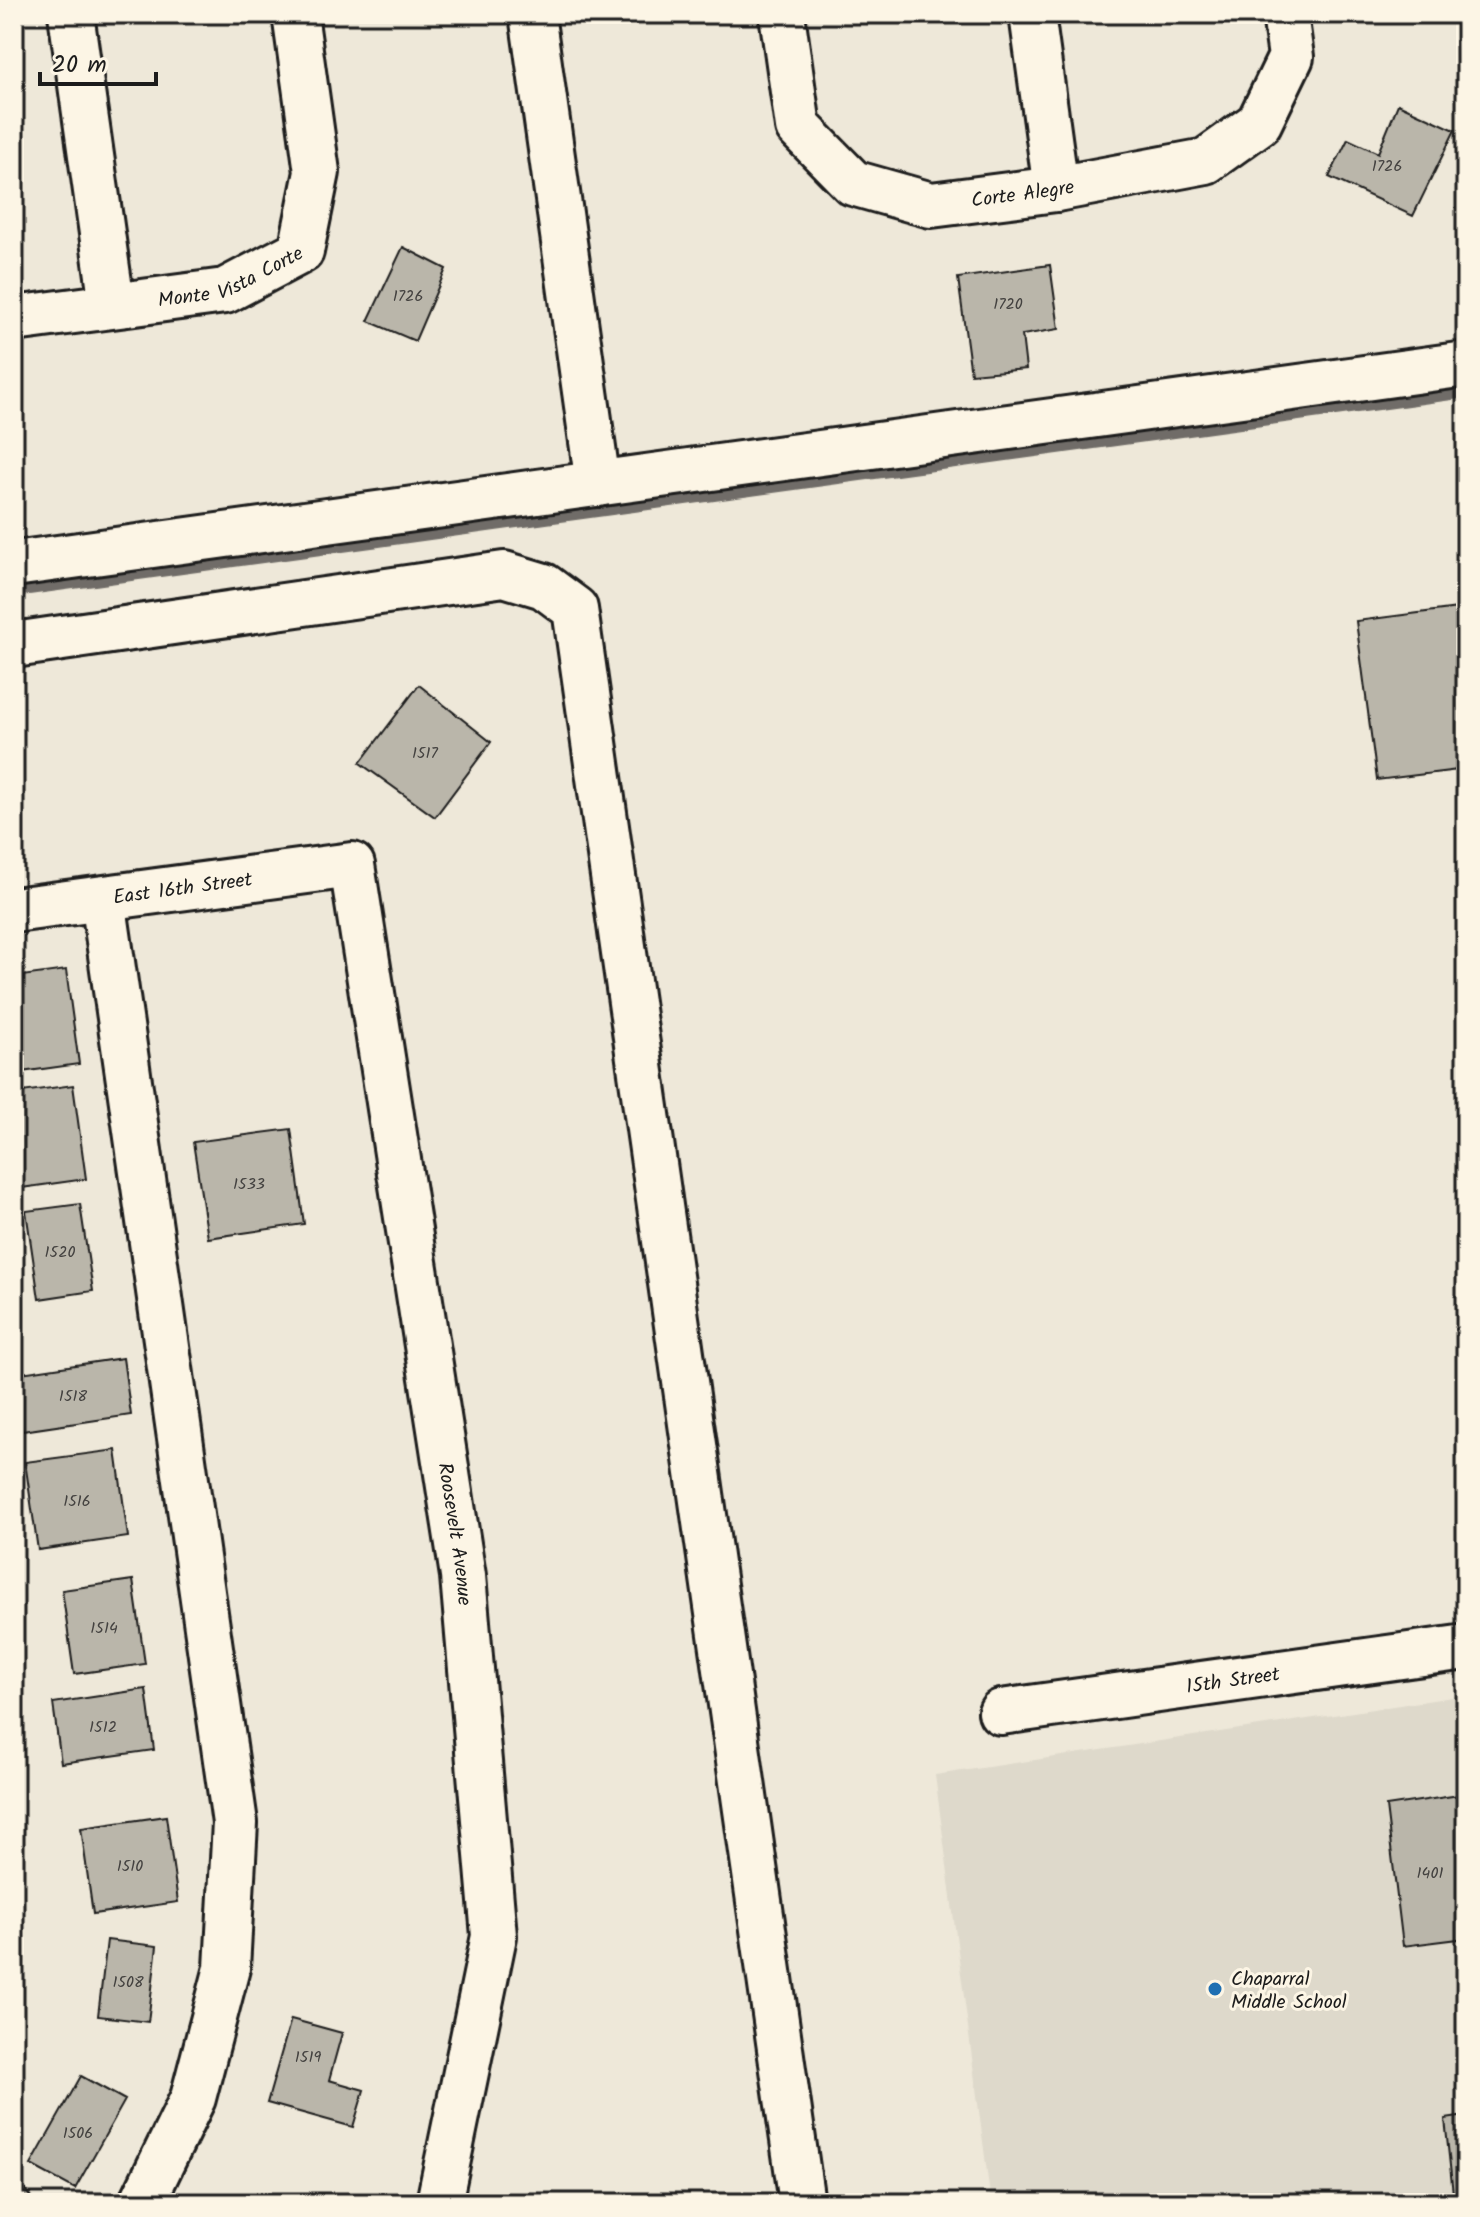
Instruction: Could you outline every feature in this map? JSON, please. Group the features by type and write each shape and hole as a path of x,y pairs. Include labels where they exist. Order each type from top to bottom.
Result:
{"street":[{"path":"71,14 112,304"},
{"name":"Monte Vista Corte","path":"14,319 225,291 301,251 317,172 295,14"},
{"path":"532,14 598,484"},
{"name":"Corte Alegre","path":"782,14 798,127 853,183 931,205 1056,189 1206,161 1259,123 1291,57 1285,14"},
{"path":"1032,14 1056,189"},
{"path":"14,564 1466,364"},
{"path":"14,645 504,574 544,586 575,609 802,2203"},
{"name":"East 16th Street","path":"14,910 352,865"},
{"name":"Roosevelt Avenue","path":"352,865 463,1576 494,1936 439,2203"},
{"path":"103,899 235,1823 227,1968 193,2098 142,2203"},
{"name":"15th Street","path":"1001,1712 1466,1647"}],"shaded area":[{"name":"Chaparral Middle School","path":"1466,1695 1466,2203 991,2203 935,1775"}],"building":[{"path":"1398,104 1455,130 1413,216 1329,177 1348,139 1378,153"},
{"path":"403,247 446,269 415,341 368,321"},
{"path":"1050,265 1059,329 1022,335 1026,369 971,374 958,278"},
{"path":"1466,607 1466,769 1377,780 1356,621"},
{"path":"419,685 491,742 435,817 360,763"},
{"path":"66,970 79,1064 14,1073 14,977"},
{"path":"73,1085 86,1179 14,1189 14,1093"},
{"path":"291,1129 304,1224 208,1238 193,1142"},
{"path":"80,1204 93,1291 39,1299 26,1211"},
{"path":"123,1358 131,1415 22,1431 14,1374"},
{"path":"116,1450 128,1537 38,1550 25,1462"},
{"path":"133,1580 145,1664 74,1674 62,1590"},
{"path":"146,1689 154,1750 61,1763 53,1703"},
{"path":"1466,1794 1466,1938 1403,1946 1386,1806"},
{"path":"166,1816 178,1902 93,1914 81,1828"},
{"path":"107,1940 157,1946 148,2022 98,2016"},
{"path":"291,2019 342,2033 329,2080 364,2090 353,2127 267,2103"},
{"path":"81,2076 125,2100 75,2189 31,2165"},
{"path":"1466,2116 1466,2203 1454,2203 1445,2119"},
{"path":"14,2177 36,2203 14,2203"}],"waterway":[{"path":"14,591 1466,392"}],"place":[{"name":"Chaparral Middle School","path":"1215,1989"}]}
